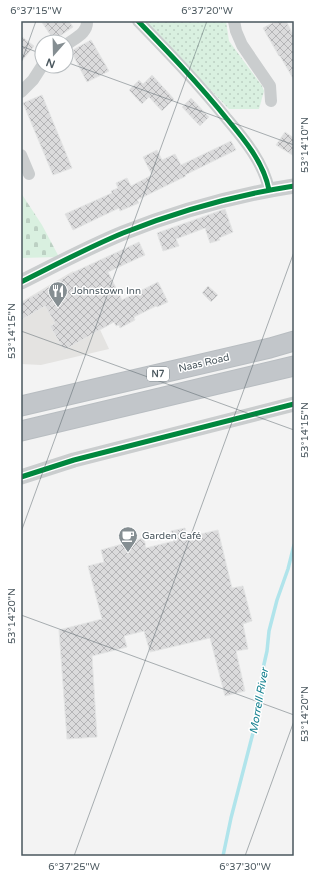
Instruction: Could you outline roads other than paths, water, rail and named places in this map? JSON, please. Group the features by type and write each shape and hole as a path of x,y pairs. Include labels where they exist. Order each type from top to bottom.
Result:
{"highway":[{"name":"Naas Road","path":"21,406 294,341"},
{"name":"N7","path":"21,431 294,366"}],"street":[{"path":"74,39 85,30 87,21"},
{"path":"138,21 204,89 240,134 253,152 268,181 269,190"},
{"path":"234,21 236,31 242,45 270,86 270,101"},
{"path":"21,92 37,74"},
{"path":"21,155 28,174"},
{"path":"21,282 123,233 202,205 294,186"},
{"path":"21,477 74,460 294,404"}],"waterway":[{"name":"Morrell River","path":"223,856 231,818 261,702 262,673 267,651 269,631 294,545"}],"place":[{"name":"Johnstown Inn","path":"58,308"},
{"name":"Garden Café","path":"128,553"}]}
